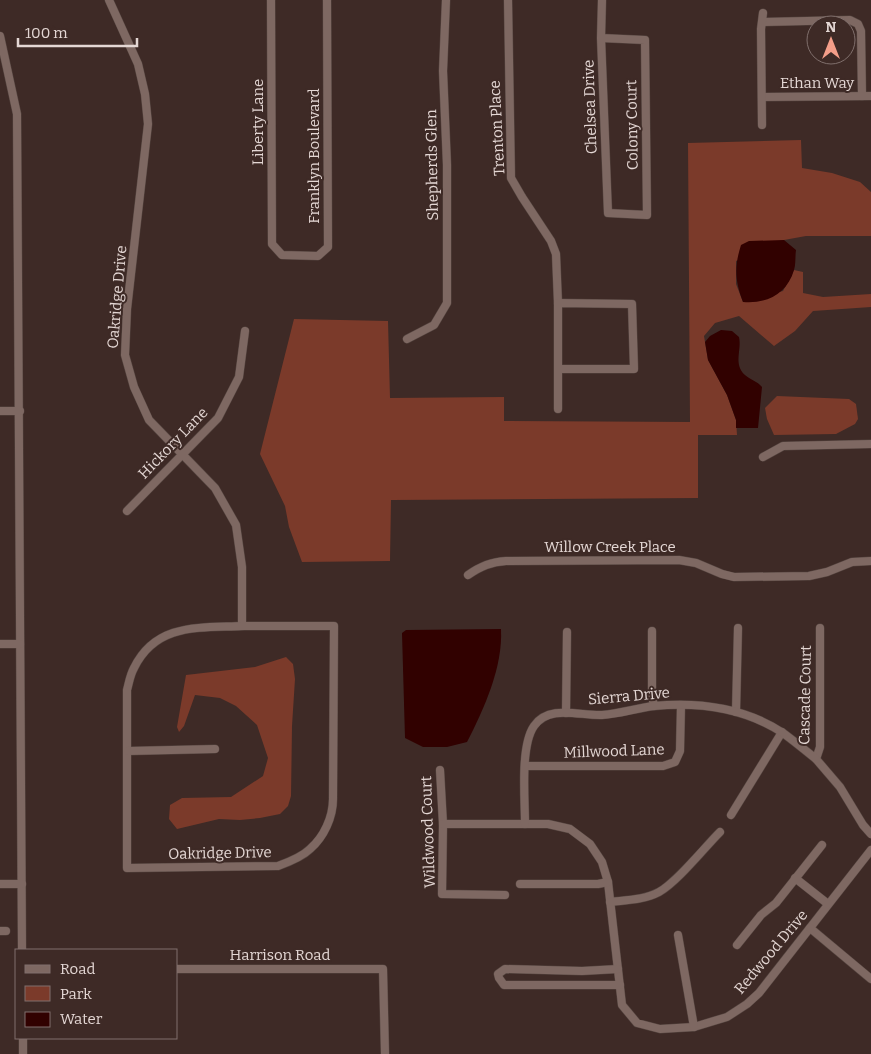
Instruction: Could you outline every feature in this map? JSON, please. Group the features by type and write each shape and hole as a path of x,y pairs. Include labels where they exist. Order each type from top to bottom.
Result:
{"street":[{"name":"Oakridge Drive","path":"109,0 138,64 145,94 148,124 127,310 126,354 134,387 149,420 215,488 236,525 242,568 242,626"},
{"name":"Liberty Lane","path":"271,0 272,244"},
{"name":"Franklyn Boulevard","path":"272,244 282,255 318,256 328,247 327,0"},
{"name":"Shepherds Glen","path":"407,339 434,325 447,303 447,165 443,72 446,0"},
{"name":"Trenton Place","path":"508,0 511,178 551,241 556,254 559,369 558,409"},
{"name":"Chelsea Drive","path":"602,0 601,38 608,213"},
{"name":"Ethan Way","path":"762,125 761,29 763,13"},
{"path":"763,22 850,20 858,24 861,31 862,96"},
{"path":"0,36 17,114 22,949"},
{"name":"Colony Court","path":"601,38 645,40 647,215 608,213"},
{"name":"Ethan Way","path":"763,97 871,96"},
{"path":"558,303 632,304 634,369 559,369"},
{"name":"Hickory Lane","path":"127,511 218,418 239,377 245,331"},
{"path":"0,411 20,411"},
{"path":"763,457 783,446 871,444"},
{"name":"Willow Creek Place","path":"468,575 484,564 493,561 679,560 696,563 722,574 734,576 809,576 827,572 852,562 871,561"},
{"name":"Oakridge Drive","path":"242,626 334,626 333,810 327,826 310,849 278,866 127,868 127,690 134,668 147,649 162,637 177,631 190,628 242,626"},
{"path":"736,712 738,628"},
{"name":"Cascade Court","path":"820,628 820,747 816,759 840,787 863,825 871,834"},
{"path":"652,631 652,695 654,706"},
{"path":"566,632 566,713"},
{"path":"0,644 20,644"},
{"name":"Millwood Lane","path":"525,766 663,766 675,762 680,751 681,705"},
{"name":"Sierra Drive","path":"525,824 527,737 535,724 549,715 566,713 602,715 654,706 708,706 736,712 758,720 782,732 816,759"},
{"path":"731,815 782,732"},
{"path":"128,750 216,749"},
{"name":"Wildwood Court","path":"440,770 443,824 442,894 505,895"},
{"path":"443,824 548,824 570,829 590,844 602,862 608,882 618,969 505,969 498,974 504,984 620,985"},
{"path":"610,902 638,899 659,892 669,885 720,832"},
{"path":"737,944 761,915 776,903 822,845"},
{"name":"Redwood Drive","path":"618,969 622,1005 637,1023 660,1028 694,1027 727,1017 747,1004 759,992 828,904 868,862 871,850"},
{"path":"795,878 828,904"},
{"path":"520,884 598,884 608,882"},
{"path":"0,884 22,884"},
{"path":"810,928 871,979"},
{"path":"678,935 694,1027"},
{"name":"Harrison Road","path":"178,970 383,969 385,1054"},
{"path":"23,1039 23,1054"}],"green space":[{"path":"801,140 802,168 832,173 860,182 871,192 871,236 806,236 784,240 736,261 736,284 743,302 783,291 794,270 803,272 803,293 823,297 871,294 871,307 813,311 795,331 774,346 739,316 715,323 704,336 708,360 727,395 736,420 737,435 698,435 698,498 391,500 390,561 302,562 289,527 285,506 260,454 294,319 388,321 390,398 504,397 504,421 690,422 688,143"},
{"path":"777,396 849,399 856,404 858,419 855,424 836,434 774,435 767,419 765,408"},
{"path":"286,657 293,664 295,679 291,796 288,806 280,814 240,820 219,819 177,829 169,819 170,805 182,798 231,797 263,776 268,758 257,725 236,706 220,698 195,695 184,726 179,732 177,727 186,675 255,667"}],"water":[{"path":"784,240 796,250 795,265 791,278 775,296 760,301 743,302 736,274 741,245 749,241"},
{"path":"721,330 732,331 739,337 739,366 741,371 762,387 758,428 736,428 736,420 727,395 708,360 705,342 710,336"},
{"path":"501,629 501,643 496,673 486,702 467,742 447,747 423,747 405,738 402,633 406,630"}]}
